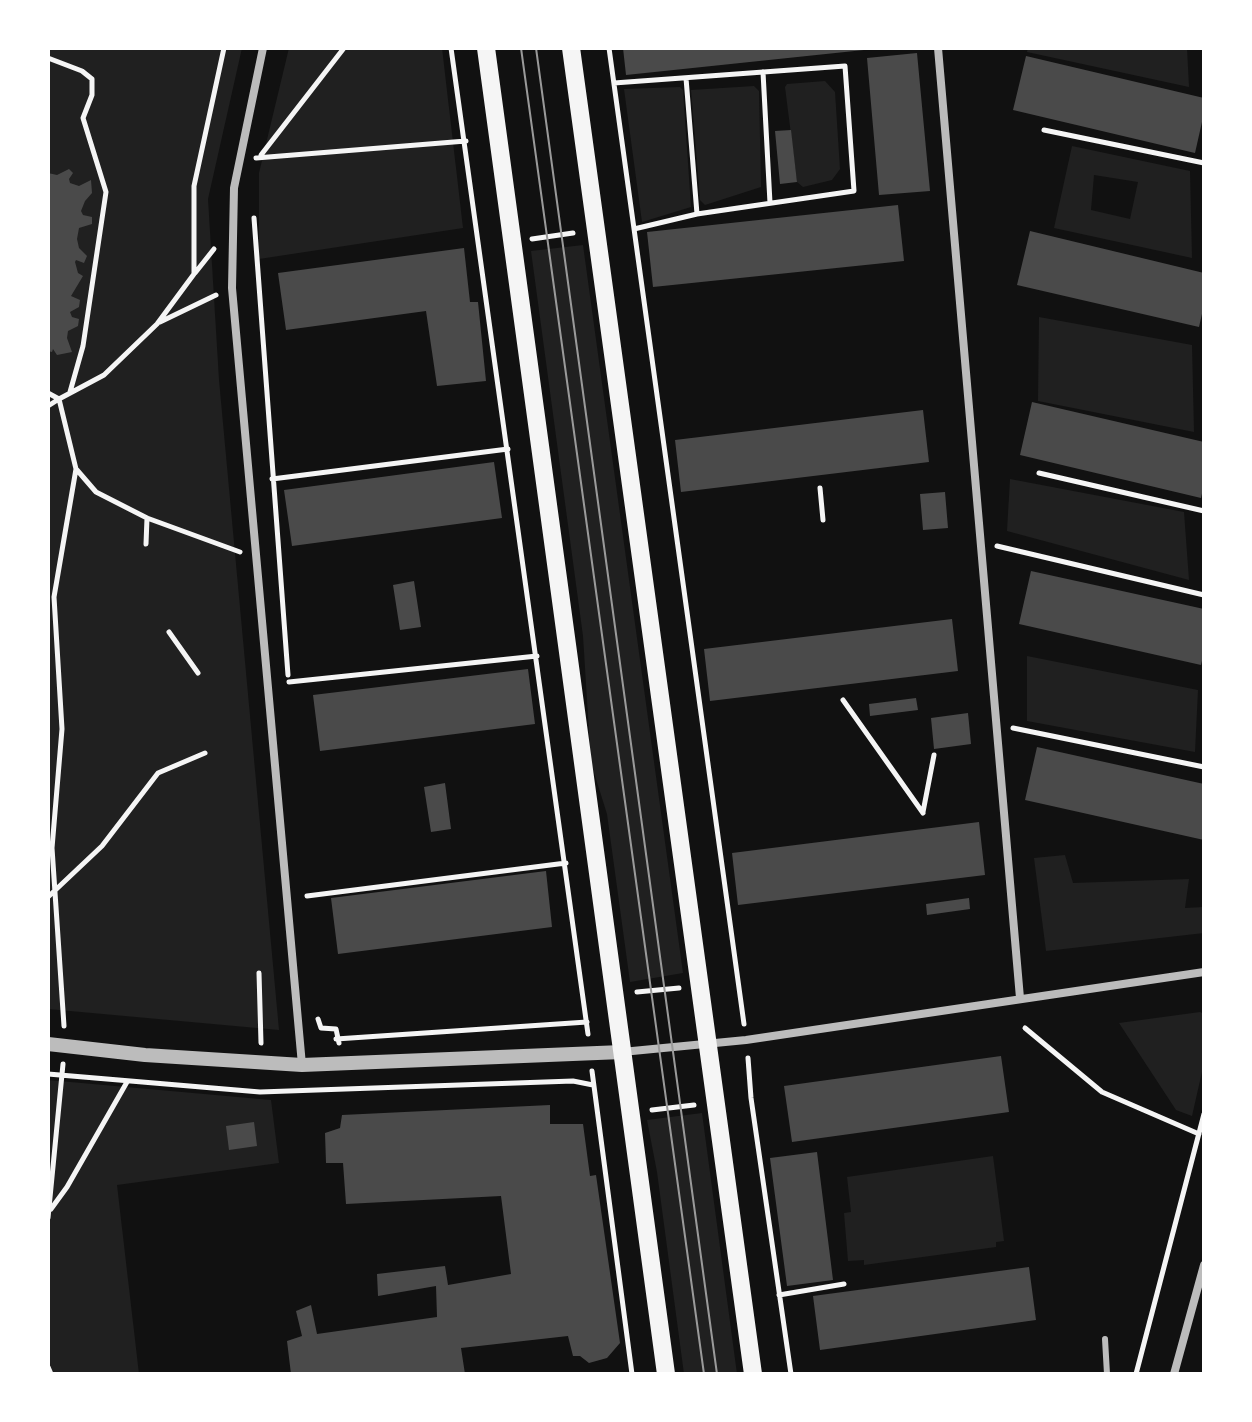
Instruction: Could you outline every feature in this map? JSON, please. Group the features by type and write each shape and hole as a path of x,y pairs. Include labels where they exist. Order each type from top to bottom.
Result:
{"main road":[{"path":"486,48 666,1374"},
{"path":"571,48 753,1374"}],"street":[{"path":"263,48 234,188 232,288 302,1065"},
{"path":"938,48 1020,998"},
{"path":"48,1044 145,1055 302,1065 590,1055 746,1040 1204,972"},
{"path":"1174,1374 1204,1265"}],"lane":[{"path":"1105,1339 1107,1374"}],"path":[{"path":"48,406 104,375 157,324 194,274 194,186 224,48"},
{"path":"258,158 344,48"},
{"path":"451,48 566,863 632,1374"},
{"path":"609,48 791,1374"},
{"path":"48,58 82,71 92,79 92,95 83,118 106,192 83,346 70,393"},
{"path":"511,242 634,227 697,214 854,191 845,66 614,83"},
{"path":"763,72 770,203"},
{"path":"686,78 697,214"},
{"path":"1044,130 1204,163"},
{"path":"240,158 466,141"},
{"path":"258,158 261,145"},
{"path":"254,205 289,682 537,656"},
{"path":"157,324 232,288 258,281"},
{"path":"48,393 59,399 76,469 51,597 62,729 50,847 55,892"},
{"path":"272,479 508,449"},
{"path":"76,469 96,492 147,518 256,558"},
{"path":"1039,473 1204,511"},
{"path":"820,488 823,520"},
{"path":"146,544 147,518"},
{"path":"981,542 1204,595"},
{"path":"169,632 198,673"},
{"path":"843,700 923,813 934,755"},
{"path":"997,724 1204,767"},
{"path":"48,897 102,846 158,773 205,753"},
{"path":"307,896 566,863"},
{"path":"306,881 308,910"},
{"path":"259,973 261,1042"},
{"path":"613,995 738,982"},
{"path":"317,1017 321,1028 336,1029 341,1090"},
{"path":"1025,1028 1102,1092 1199,1134"},
{"path":"50,1209 67,1187 127,1082"},
{"path":"598,1116 751,1098"},
{"path":"1136,1374 1204,1114"},
{"path":"779,1295 844,1284"},
{"path":"48,1367 51,1374"}],"shaded area":[{"path":"48,48 242,48 208,199 219,380 279,1030 48,1009"},
{"path":"289,48 442,48 463,228 259,259 259,173"},
{"path":"1028,48 1187,48 1189,87 1027,52"},
{"path":"825,81 835,92 840,169 832,180 803,187 797,182 785,87 787,84"},
{"path":"754,86 759,91 761,187 705,205 700,200 691,90"},
{"path":"680,87 683,90 691,207 642,222 624,89"},
{"path":"1072,146 1190,171 1192,258 1054,228","holes":["1094,175 1138,182 1130,219 1091,210"]},
{"path":"583,245 683,973 630,982 607,814 591,763 583,636 531,251"},
{"path":"1039,317 1192,345 1194,432 1038,401"},
{"path":"1010,479 1184,512 1189,580 1007,531"},
{"path":"1027,656 1198,690 1195,752 1027,721"},
{"path":"1065,855 1073,883 1189,879 1185,908 1204,907 1204,933 1046,951 1034,858"},
{"path":"1200,1012 1204,1014 1204,1063 1192,1116 1176,1110 1119,1023"},
{"path":"48,1080 271,1100 279,1163 117,1185 139,1374 48,1374"},
{"path":"702,1113 737,1374 684,1374 647,1120"},
{"path":"993,1156 1004,1241 996,1242 996,1247 864,1265 864,1260 848,1261 844,1213 851,1212 847,1177"}],"building":[{"path":"623,48 864,48 864,50 626,75"},
{"path":"917,53 930,191 879,195 867,58"},
{"path":"1026,56 1204,98 1204,113 1195,153 1013,110"},
{"path":"791,130 797,182 780,184 775,131"},
{"path":"69,169 73,173 70,183 79,186 91,180 92,193 81,211 83,215 92,217 92,224 79,228 77,239 79,248 87,256 84,263 75,262 78,273 83,276 71,296 80,300 79,307 70,312 72,317 79,319 78,326 68,331 72,352 57,355 53,349 52,352 48,351 48,173 57,175"},
{"path":"898,205 904,261 653,287 647,232"},
{"path":"1030,231 1204,273 1204,305 1199,327 1017,285"},
{"path":"464,248 470,302 478,302 486,381 437,386 426,311 286,330 278,273"},
{"path":"1032,402 1204,442 1201,498 1020,455"},
{"path":"923,410 929,462 681,492 675,440"},
{"path":"494,462 502,518 292,546 284,490"},
{"path":"945,492 948,528 923,530 920,494"},
{"path":"1031,571 1204,609 1201,665 1019,624"},
{"path":"414,581 421,627 400,630 393,585"},
{"path":"952,619 958,671 710,701 704,649"},
{"path":"528,669 535,724 320,751 313,695"},
{"path":"916,698 918,710 870,716 869,704"},
{"path":"968,713 971,744 934,749 931,718"},
{"path":"1037,747 1204,784 1204,840 1025,800"},
{"path":"445,783 451,829 431,832 424,787"},
{"path":"979,822 985,875 738,905 732,853"},
{"path":"546,871 552,927 338,954 331,898"},
{"path":"969,898 970,909 927,915 926,904"},
{"path":"1001,1056 1009,1112 792,1142 784,1086"},
{"path":"550,1105 550,1124 583,1124 590,1176 596,1175 620,1343 607,1358 589,1363 580,1356 573,1356 568,1336 461,1348 465,1374 291,1374 287,1341 302,1336 296,1311 311,1305 317,1334 437,1317 436,1286 378,1296 377,1274 445,1266 448,1285 511,1274 501,1196 346,1204 343,1163 326,1163 325,1133 340,1128 342,1115"},
{"path":"254,1122 257,1146 229,1150 226,1126"},
{"path":"817,1152 833,1280 787,1286 770,1158"},
{"path":"1029,1267 1036,1320 820,1350 813,1296"}],"tram line":[{"path":"521,48 704,1374"},
{"path":"536,48 717,1374"}]}
